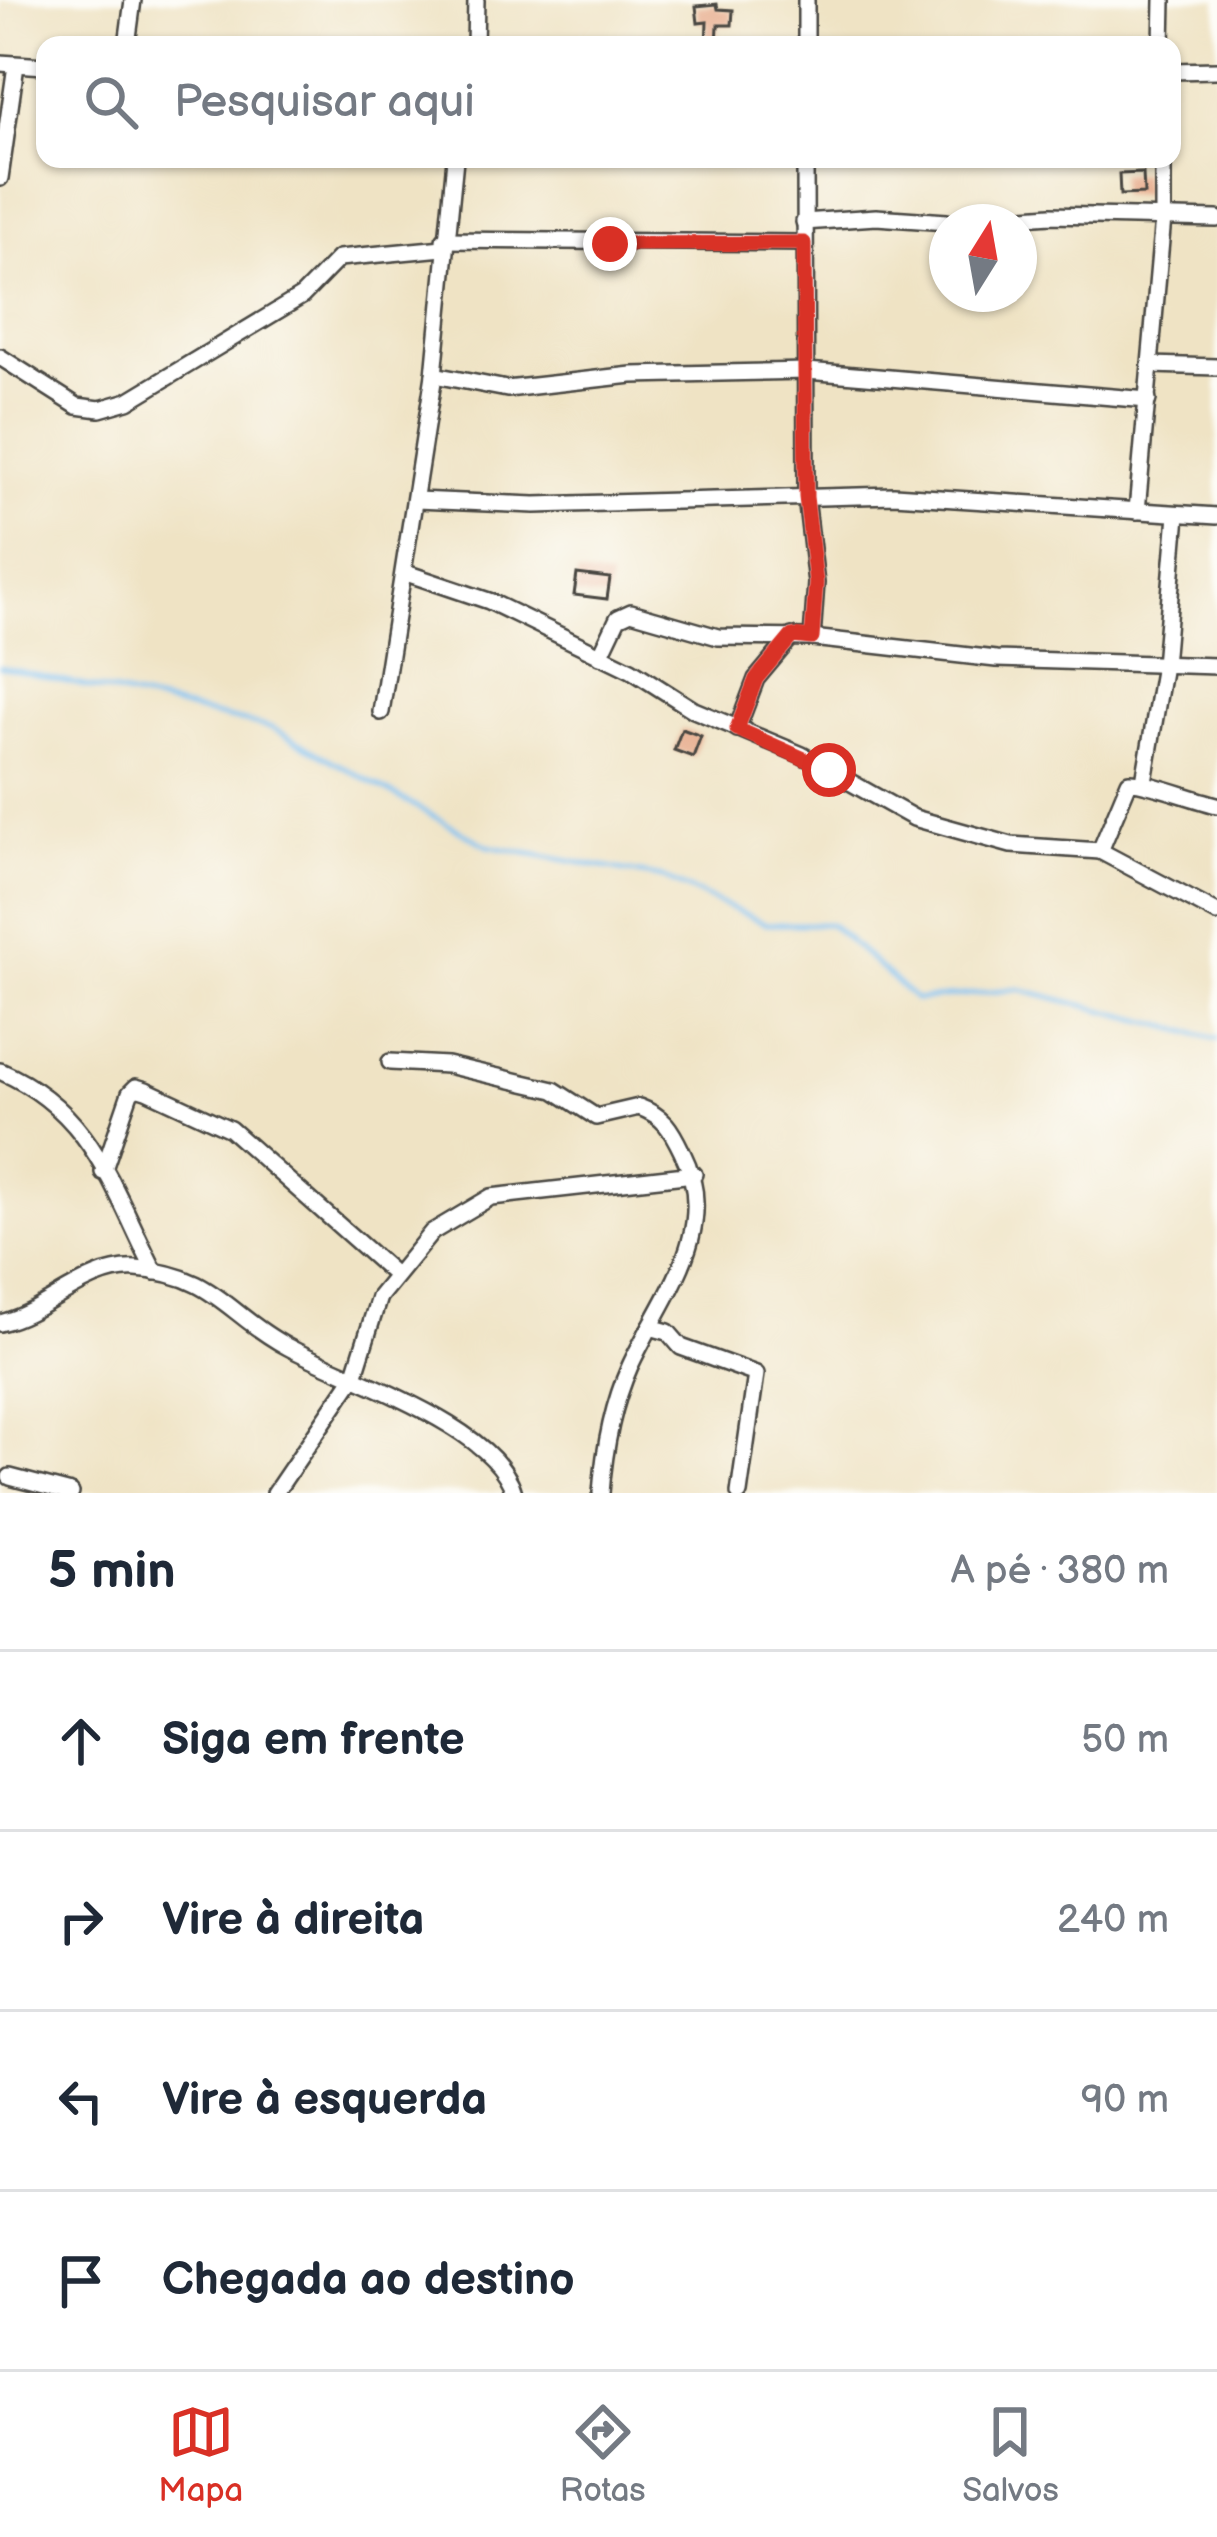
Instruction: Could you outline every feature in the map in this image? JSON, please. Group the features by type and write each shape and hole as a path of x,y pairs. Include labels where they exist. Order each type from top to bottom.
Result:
{"street":[{"path":"129,36 133,0"},
{"path":"475,36 476,0"},
{"path":"806,0 806,36"},
{"path":"1162,36 1163,0"},
{"path":"0,178 8,64"},
{"path":"1181,71 1217,70"},
{"path":"381,712 434,375 454,168"},
{"path":"805,168 806,497 816,583 812,638"},
{"path":"1137,511 1163,218 1162,168"},
{"path":"1037,215 1217,219"},
{"path":"804,222 929,220"},
{"path":"0,357 77,406 100,409 142,397 302,296 339,258 444,244 804,243"},
{"path":"1151,365 1217,367"},
{"path":"434,375 507,389 632,375 807,370 1148,400"},
{"path":"416,500 535,506 894,495 1217,516"},
{"path":"1144,781 1164,665 1177,515"},
{"path":"406,573 489,601 737,729 802,755 914,818 1011,845 1100,851 1217,913"},
{"path":"601,656 623,612 718,637 792,636 997,659 1217,665"},
{"path":"737,729 756,679 792,636"},
{"path":"1100,851 1125,788 1144,781 1167,794 1217,805"},
{"path":"390,1062 447,1065 554,1090 596,1117 639,1107 655,1112 669,1125 694,1174 698,1193 688,1251 628,1371 601,1493"},
{"path":"0,1071 74,1118 154,1272"},
{"path":"103,1172 130,1093 136,1088 146,1090 230,1129 394,1274"},
{"path":"275,1493 354,1377 373,1312 394,1274 432,1232 479,1201 694,1174"},
{"path":"0,1323 103,1275 130,1269 203,1284 266,1335 457,1431 505,1468 514,1493"},
{"path":"650,1327 668,1332 680,1347 756,1373 739,1493"},
{"path":"10,1477 71,1493"}],"building":[{"path":"717,4 718,9 733,10 732,25 718,25 717,36 706,36 707,22 698,23 696,6"},
{"path":"1143,173 1144,194 1120,195 1119,174"},
{"path":"577,574 610,578 607,599 574,595"},
{"path":"682,729 701,736 693,757 674,750"}],"waterway":[{"path":"0,667 272,728 488,846 663,878 766,924 830,924 916,1000 1019,989 1217,1039"}],"route":[{"path":"610,244 804,243 806,497 816,583 812,638 792,636 756,679 737,729 829,770"}]}
